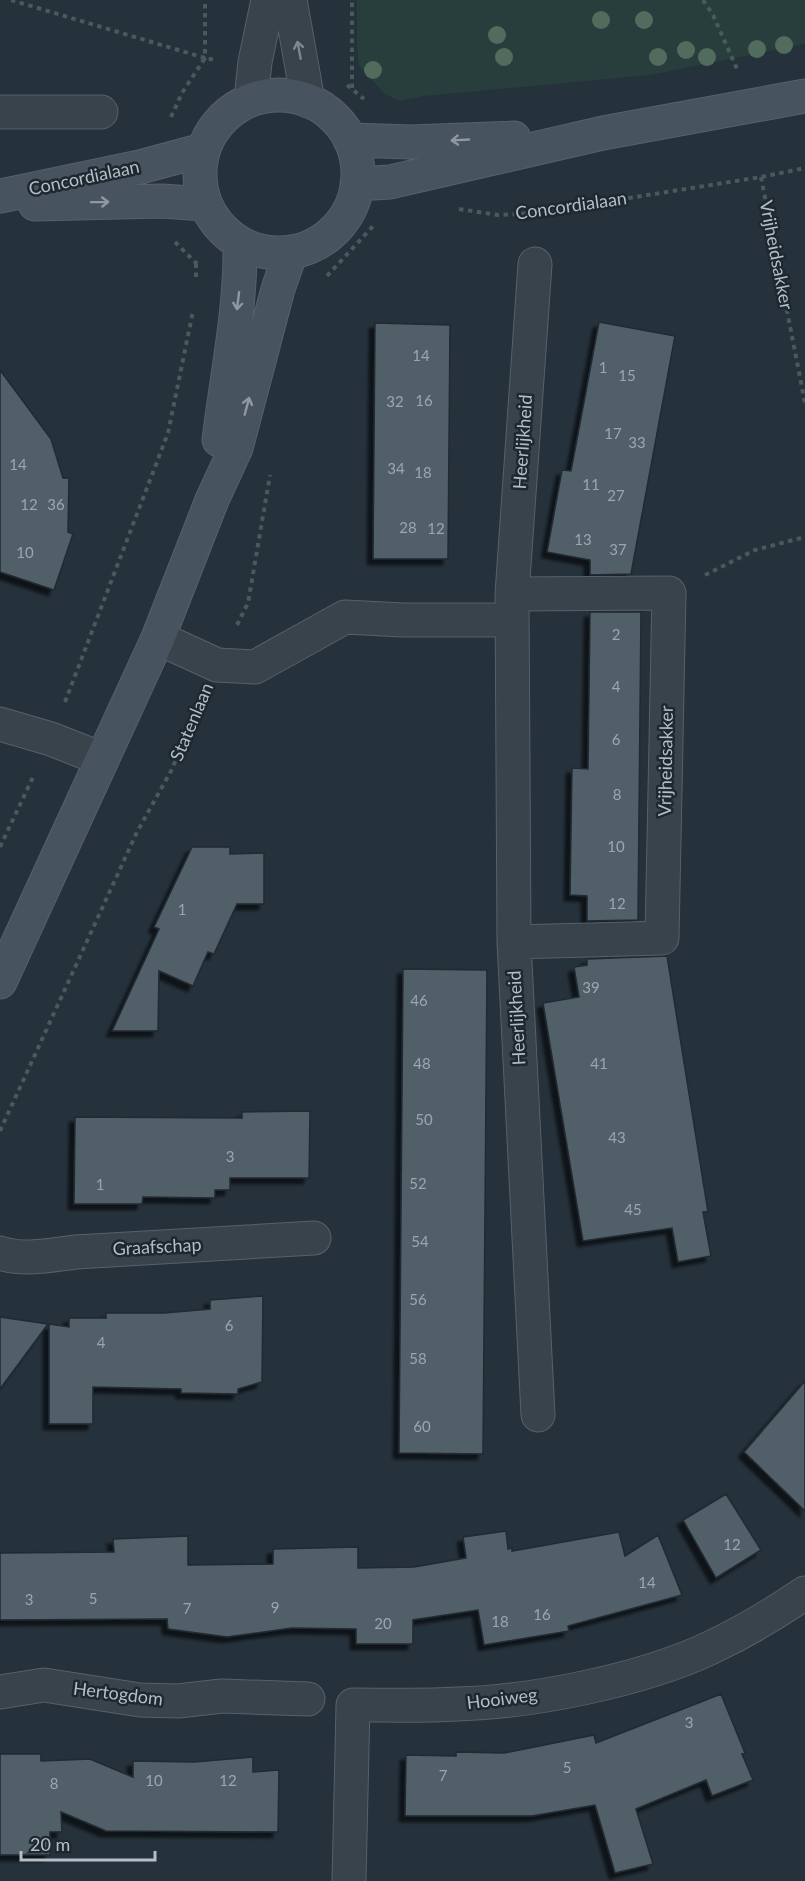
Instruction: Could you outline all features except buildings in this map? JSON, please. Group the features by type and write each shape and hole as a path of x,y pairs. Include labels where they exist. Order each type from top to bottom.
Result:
{"main road":[{"path":"270,95 289,95 308,101 332,116 350,140 355,153 357,184 352,204 336,228 310,247 291,252 265,252 240,243 213,219 205,204 200,177 203,150 210,134 235,108 251,99 270,95"},
{"path":"357,184 390,182 603,134 805,96"},
{"path":"350,140 411,142 603,134"},
{"name":"Concordialaan","path":"0,196 150,165 203,150"},
{"name":"Concordialaan","path":"0,205 162,201 205,204"},
{"path":"212,500 234,349 241,282 240,243"},
{"path":"0,982 158,638 212,500 236,448 278,289 291,252"}],"street":[{"path":"251,99 255,62 268,0"},
{"path":"290,0 308,101"},
{"path":"0,112 101,112"},
{"name":"Heerlijkheid","path":"536,264 512,607 514,942 537,1415"},
{"path":"158,638 217,664 255,667 345,617 403,620 512,607 669,593"},
{"name":"Vrijheidsakker","path":"514,942 662,939 669,593"},
{"path":"0,724 51,739 102,759"},
{"name":"Graafschap","path":"0,1253 12,1257 39,1256 314,1238"},
{"name":"Hooiweg","path":"349,1881 353,1705 460,1704 528,1698 651,1670 708,1649 762,1622 805,1593"},
{"name":"Hertogdom","path":"0,1692 44,1685 140,1700 178,1701 222,1696 308,1699"}],"path":[{"path":"10,0 205,58 205,0"},
{"path":"352,0 352,88"},
{"path":"703,0 713,15 740,76"},
{"name":"Concordialaan","path":"448,208 498,215 535,213 805,168"},
{"name":"Vrijheidsakker","path":"761,177 805,403"},
{"path":"278,289 313,290 380,217"},
{"path":"196,281 196,263 241,282"},
{"path":"0,847 51,739 168,434 194,310"},
{"name":"Statenlaan","path":"0,1131 137,832 171,771 217,664 248,603 271,466"},
{"path":"669,593 754,550 805,537"}],"green space":[{"path":"357,0 805,0 805,44 650,75 424,96 399,101 385,94 359,66"}]}
